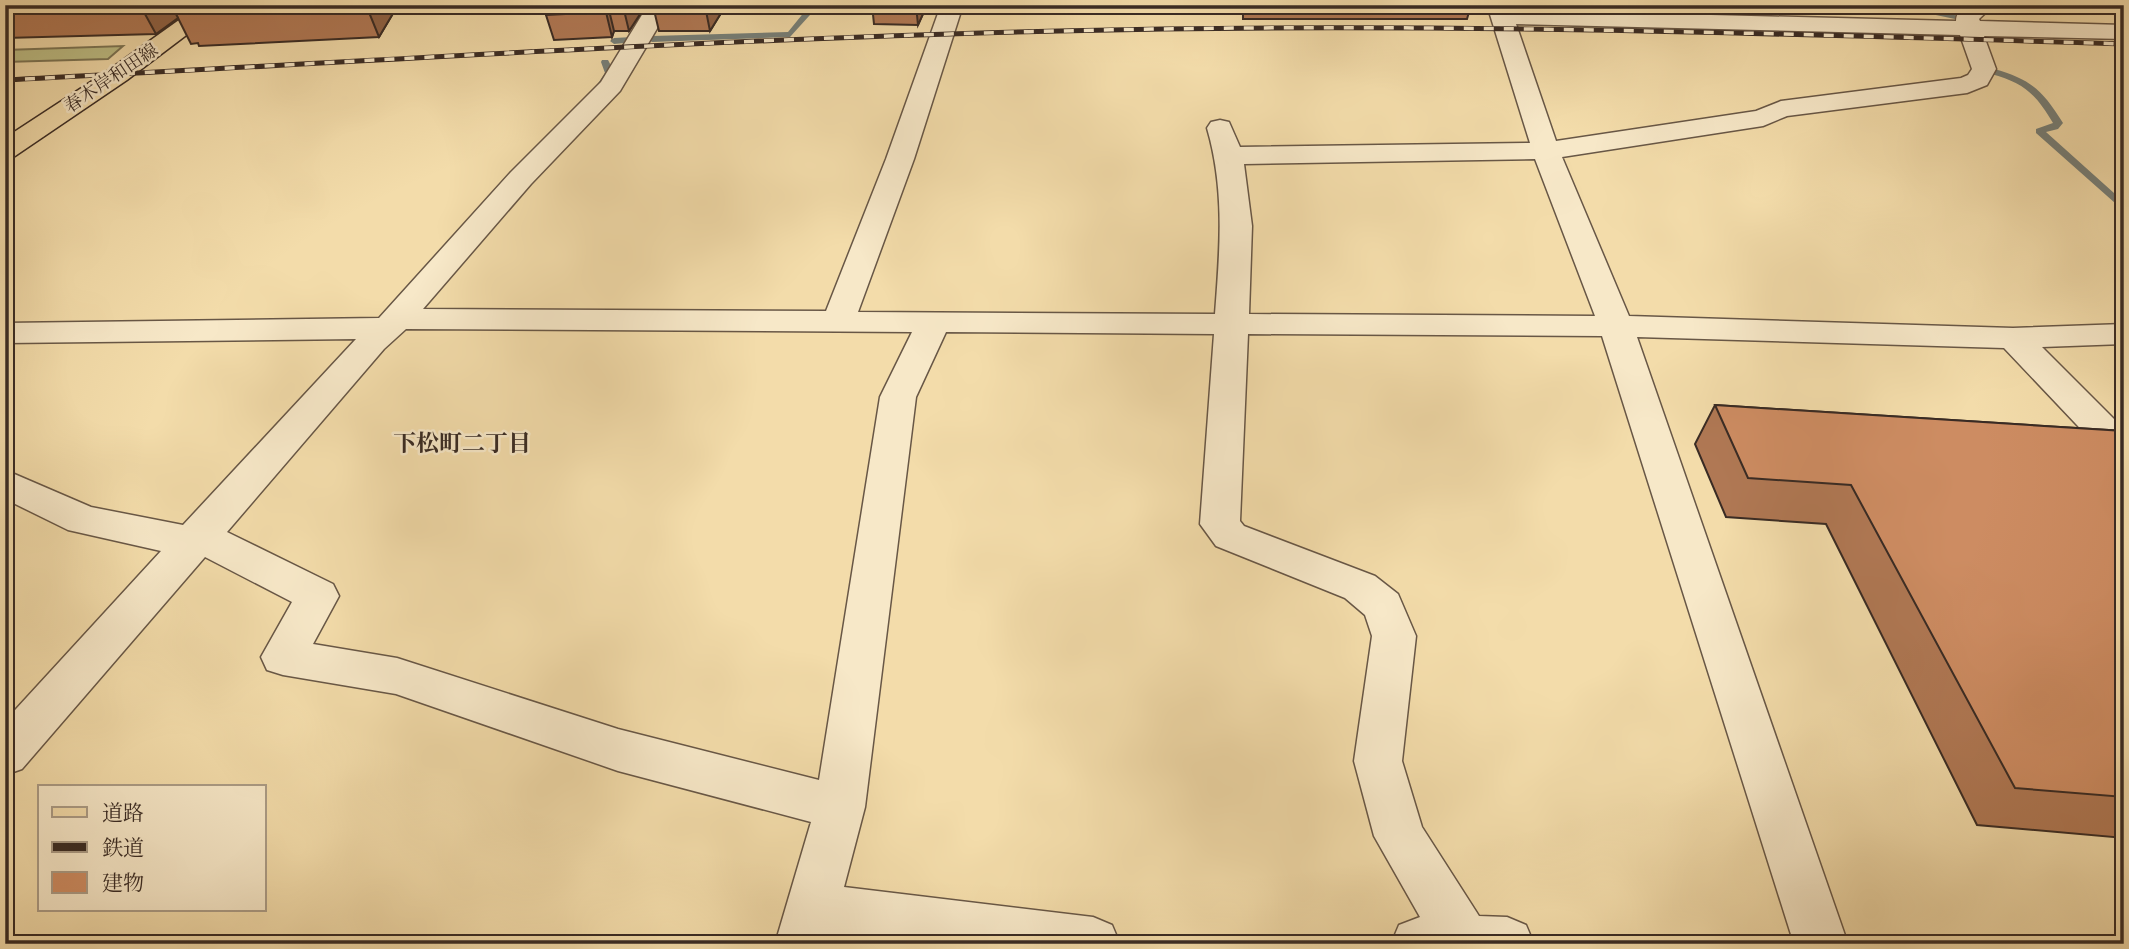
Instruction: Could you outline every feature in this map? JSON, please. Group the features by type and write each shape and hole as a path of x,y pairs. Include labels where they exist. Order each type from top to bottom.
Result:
{"main road":[{"name":"春木岸和田線","path":"5,150 118,75 215,5"}],"street":[{"path":"5,754 195,538 521,178 611,86 660,5"},
{"path":"838,322 900,159 952,5"},
{"path":"1503,22 1976,16 2124,32"},
{"path":"1463,943 1399,836 1378,761 1394,636 1382,606 1360,587 1230,537 1220,524 1234,325 1237,226 1225,142 1546,151 1763,118 1782,109 1967,85 1978,80 1984,69 1977,53 1976,16"},
{"path":"1503,22 1540,43"},
{"path":"1503,22 1546,151 1616,326 1821,944"},
{"path":"1950,52 2004,54"},
{"path":"5,333 391,323 933,322 1616,326 2013,338 2124,334"},
{"path":"933,322 898,397 840,807 807,926 1093,944"},
{"path":"2013,338 2122,448"},
{"path":"5,483 82,520 195,538 318,596 283,657 397,676 618,750 840,807"}],"green space":[{"path":"123,46 108,59 5,62 5,50"}],"building":[{"path":"178,5 328,5 181,12 184,9 174,10"},
{"path":"546,5 623,6 608,6 606,12 546,15"},
{"path":"1715,405 2124,431 2124,797 2015,788 1851,485 1748,478"}],"waterway":[{"path":"652,39 790,34 815,5"},
{"path":"1892,5 1955,16"},
{"path":"614,41 633,40"},
{"path":"602,85 610,73 605,62"},
{"path":"1994,72 2017,79 2033,88 2058,123 2055,127 2039,131 2124,208"}],"railway":[{"path":"5,80 532,52 1059,31 1458,28 2124,44"}],"district":[{"name":"下松町二丁目","path":"462,443"}]}
